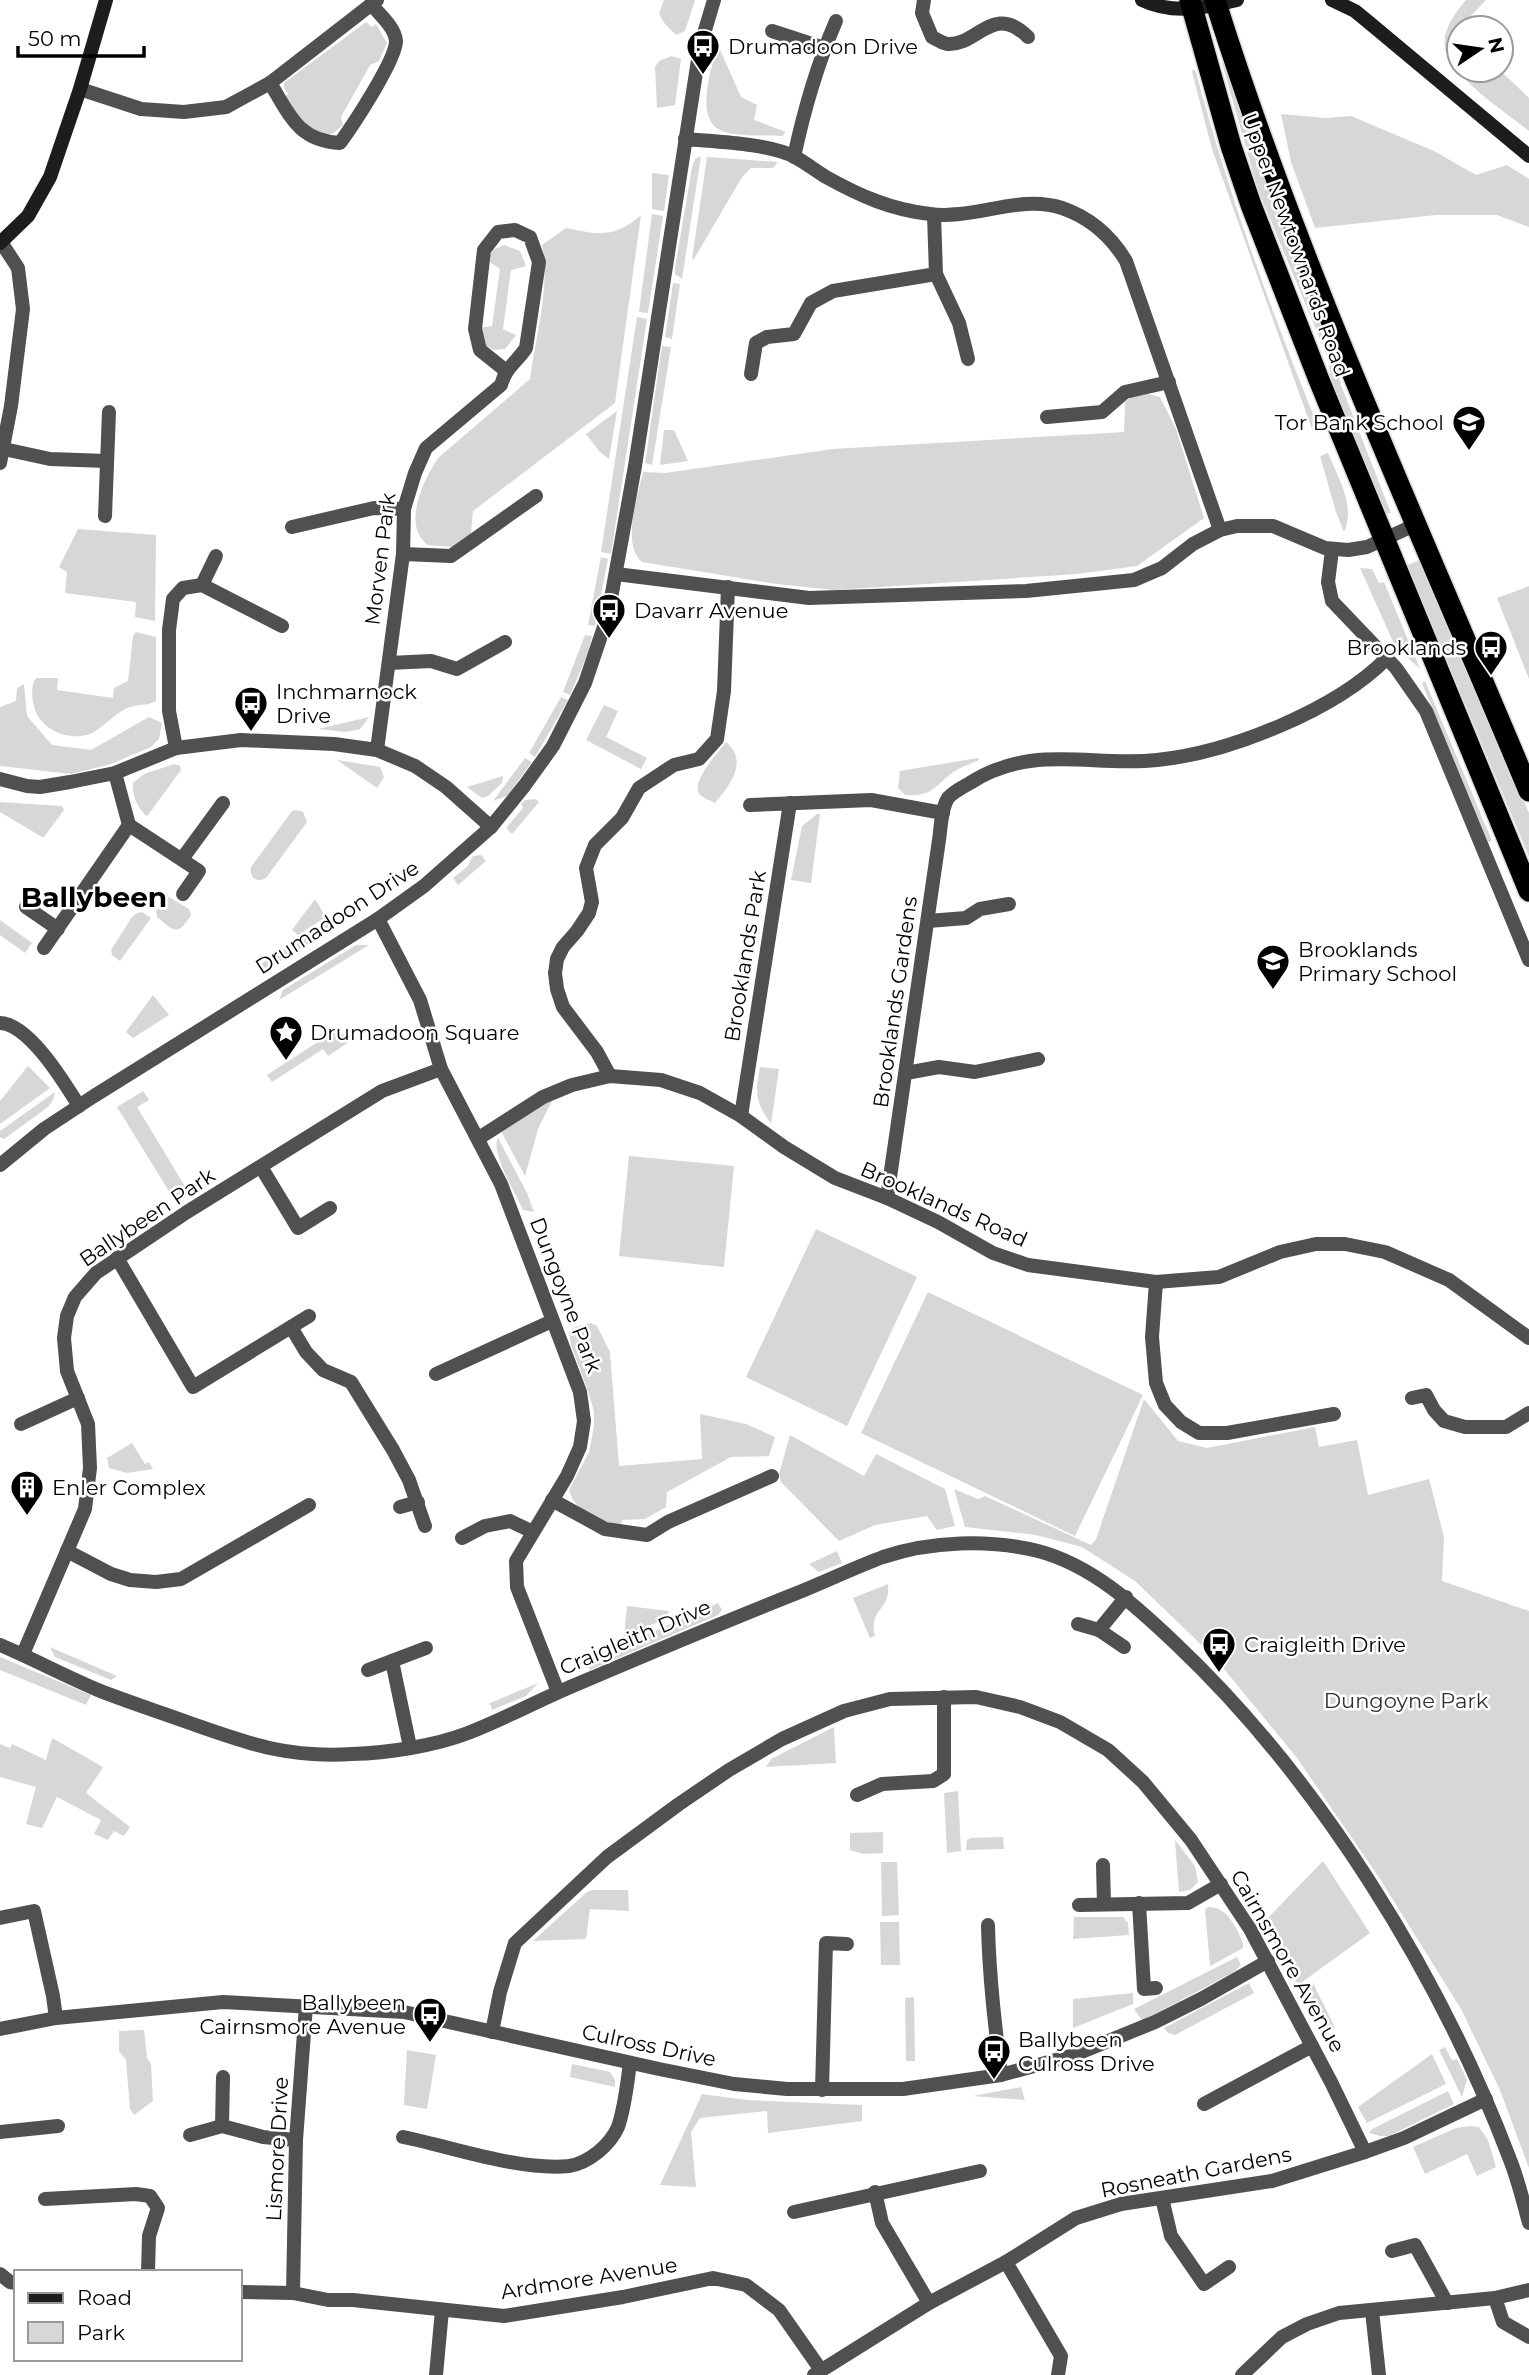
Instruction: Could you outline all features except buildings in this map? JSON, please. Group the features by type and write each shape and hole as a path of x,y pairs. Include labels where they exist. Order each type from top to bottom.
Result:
{"highway":[{"name":"Upper Newtownards Road","path":"1216,2 1281,195 1350,368 1529,790"},
{"name":"Upper Newtownards Road","path":"1191,4 1231,146 1251,205 1319,380 1529,891"}],"street":[{"path":"106,0 62,145 40,198 28,216 0,243 18,268 23,309 2,456 107,461"},
{"name":"Drumadoon Drive","path":"0,1165 79,1105 378,919 443,872 491,827 553,746 575,707 602,636 616,574 700,47 714,0"},
{"path":"924,0 922,13 932,37 946,44 962,41 987,26 1002,24 1018,27 1028,37"},
{"path":"1142,0 1167,10 1191,4 1237,0"},
{"path":"1332,0 1355,11 1529,156"},
{"path":"80,89 141,109 200,112 226,107 270,83 374,2 392,29 396,41 391,57 355,122 340,143 325,142 298,129 270,83"},
{"path":"794,157 805,107 824,48 836,21"},
{"path":"772,31 824,48"},
{"path":"685,139 771,148 794,157 865,198 899,210 934,215 1036,203 1062,208 1096,226 1114,242 1126,261 1220,530"},
{"path":"934,215 936,274 959,323 968,359"},
{"name":"Morven Park","path":"377,750 403,554 404,509 415,473 426,448 501,385 505,370 526,348 538,262 530,237 515,230 498,232 484,250 475,329 480,350 505,370"},
{"path":"751,374 756,343 767,337 794,334 811,303 833,291 936,274"},
{"path":"1047,417 1102,412 1125,392 1169,382"},
{"path":"105,516 109,412"},
{"path":"403,554 451,556 536,496"},
{"path":"292,527 374,508 404,509"},
{"path":"616,574 808,598 1026,591 1134,580 1162,568 1193,544 1220,530 1237,526 1273,526 1332,550 1348,551 1367,547 1417,524"},
{"path":"1332,550 1328,582 1332,601 1407,680 1426,711 1529,960"},
{"path":"202,585 216,556"},
{"path":"176,748 169,711 169,630 173,599 183,587 202,585 282,626"},
{"path":"610,1076 597,1052 563,1007 555,973 557,959 589,913 592,902 586,868 594,845 622,818 639,788 674,765 699,759 717,739 724,691 728,587"},
{"path":"388,663 431,662 457,670 505,642"},
{"path":"750,805 871,800 943,813 949,798 984,774 1039,758 1157,761 1228,746 1293,719 1351,689 1374,673 1387,659"},
{"path":"0,779 27,786 40,786 115,773 176,748 241,740 377,750 415,766 446,787 491,827"},
{"path":"115,773 129,825 200,871 183,894"},
{"path":"182,859 223,803"},
{"name":"Brooklands Park","path":"741,1116 790,803"},
{"name":"Brooklands Gardens","path":"887,1198 943,813"},
{"path":"44,948 129,825"},
{"path":"928,921 966,918 980,909 1009,904"},
{"path":"26,907 58,929"},
{"name":"Dungoyne Park","path":"378,919 420,1000 441,1069 479,1138 516,1222 580,1392 584,1420 580,1447 567,1476 516,1561 516,1587 558,1692"},
{"path":"0,1023 16,1028 41,1052 79,1105"},
{"path":"906,1073 939,1067 975,1072 1038,1059"},
{"name":"Ballybeen Park","path":"23,1654 85,1510 90,1468 88,1424 67,1371 64,1338 66,1316 75,1297 96,1273 117,1258 382,1091 441,1069"},
{"name":"Brooklands Road","path":"479,1138 543,1097 572,1085 610,1076 661,1080 700,1093 741,1116 784,1147 835,1178 938,1222 993,1253 1028,1265 1156,1282 1219,1277 1280,1252 1316,1244 1345,1244 1385,1252 1449,1280 1529,1338"},
{"path":"261,1167 298,1228 330,1208"},
{"path":"117,1258 193,1387 309,1316"},
{"path":"1156,1282 1152,1337 1156,1383 1165,1405 1181,1423 1199,1433 1227,1433 1334,1414"},
{"path":"436,1374 552,1321"},
{"path":"291,1327 306,1352 323,1370 351,1382 393,1450 418,1502 425,1526"},
{"path":"1412,1398 1426,1395 1444,1421 1465,1427 1506,1427 1529,1413"},
{"path":"21,1424 78,1398"},
{"path":"552,1500 605,1529 647,1535 668,1522 772,1476"},
{"path":"400,1507 418,1502"},
{"path":"67,1551 111,1574 130,1580 156,1582 181,1579 309,1505"},
{"path":"462,1538 485,1526 510,1521 533,1532"},
{"name":"Craigleith Drive","path":"0,1645 102,1691 258,1747 308,1756 356,1754 410,1747 465,1734 558,1692 886,1556 943,1545 989,1544 1041,1552 1077,1567 1126,1597 1211,1676 1329,1822 1382,1902 1455,2034 1512,2162 1529,2223"},
{"path":"1099,1630 1126,1597"},
{"path":"1078,1624 1099,1630 1124,1647"},
{"path":"368,1670 426,1648"},
{"path":"392,1661 410,1747"},
{"path":"857,1795 883,1784 933,1781 944,1774 944,1697"},
{"name":"Cairnsmore Avenue","path":"492,2032 500,1992 515,1943 607,1857 679,1804 729,1770 782,1740 844,1711 890,1699 976,1697 1020,1707 1060,1722 1101,1745 1143,1782 1191,1840 1268,1961 1365,2152"},
{"path":"1103,1865 1104,1904"},
{"path":"1079,1905 1188,1903 1221,1884"},
{"path":"1139,1903 1144,1989 1156,1988"},
{"path":"0,1918 34,1911 53,1996 55,2018"},
{"path":"988,1925 989,1980 994,1997 1001,2075"},
{"path":"822,2090 826,1943 847,1944"},
{"name":"Culross Drive","path":"0,2029 55,2018 223,2002 404,2012 734,2084 787,2089 902,2090 1001,2075 1074,2055 1155,2022 1268,1961"},
{"name":"Lismore Drive","path":"293,2293 296,2140 306,2006"},
{"path":"1204,2104 1312,2046"},
{"path":"403,2137 526,2164 571,2166 605,2147 617,2128 630,2063"},
{"path":"222,2126 223,2077"},
{"path":"1365,2152 1405,2138 1486,2099"},
{"path":"0,2132 58,2126"},
{"path":"190,2135 222,2126 263,2137 296,2140"},
{"name":"Rosneath Gardens","path":"817,2372 1076,2218 1121,2204 1272,2181 1365,2152"},
{"path":"794,2212 979,2171"},
{"path":"875,2192 882,2222 929,2303"},
{"path":"44,2199 136,2194 150,2196 158,2208 149,2236 148,2270"},
{"path":"1162,2198 1171,2236 1203,2284 1229,2267"},
{"path":"1392,2251 1415,2245 1447,2303"},
{"path":"1006,2262 1061,2356 1058,2375"},
{"name":"Ardmore Avenue","path":"242,2292 293,2293 328,2300 353,2300 504,2316 623,2297 713,2278 746,2285 779,2310 817,2372"},
{"path":"1242,2375 1282,2337 1339,2312 1495,2298 1529,2290"},
{"path":"1495,2298 1503,2322 1529,2337"},
{"path":"436,2375 442,2309"},
{"path":"1371,2311 1379,2375"}],"green space":[{"path":"664,0 695,0 685,31 676,35 665,24 659,14"},
{"path":"1466,0 1486,0 1473,14 1456,14"},
{"path":"366,22 372,27 376,24 387,43 379,61 370,65 341,117 343,125 332,134 309,127 285,96 288,94 284,83"},
{"path":"718,45 741,97 757,105 754,120 786,132 782,136 736,134 722,131 713,125 706,104"},
{"path":"671,56 681,59 675,105 657,108 655,67 659,61"},
{"path":"1228,61 1277,212 1336,355 1341,385 1391,513 1385,514 1333,389 1327,356 1258,190 1222,63"},
{"path":"1193,69 1252,252 1319,429 1313,432 1212,149"},
{"path":"1470,84 1514,84 1529,98 1529,131"},
{"path":"1281,114 1326,118 1351,116 1434,151 1476,175 1507,165 1529,179 1529,227 1497,215 1436,215 1315,228 1291,162"},
{"path":"701,156 682,279 675,274 675,268 692,167 695,159"},
{"path":"707,157 778,162 773,168 751,168 742,177 692,259"},
{"path":"652,173 669,175 664,211 652,209"},
{"path":"652,214 663,216 648,313 639,312"},
{"path":"641,215 615,403 473,511 471,534 453,547 428,545 420,537 416,515 422,490 432,467 438,458 530,379 545,276 542,245 566,228 606,233 623,228"},
{"path":"504,245 520,251 526,266 511,270 503,329 516,335 505,349 494,350 483,345 478,328 492,326 500,269 487,260 493,250"},
{"path":"673,283 680,284 672,339 665,337"},
{"path":"637,317 647,319 611,554 601,552"},
{"path":"662,346 671,347 652,465 645,463"},
{"path":"1148,394 1160,397 1176,429 1204,518 1137,566 1077,574 834,590 777,584 642,562 636,554 633,544 633,519 643,472 665,473 833,449 1124,432 1125,402 1132,396"},
{"path":"617,411 609,459 586,434"},
{"path":"664,430 674,430 688,461 660,465"},
{"path":"1328,453 1347,502 1344,532 1320,456"},
{"path":"78,529 156,535 155,621 135,617 136,602 65,593 67,572 59,567"},
{"path":"601,557 608,559 595,626 588,625"},
{"path":"1421,560 1529,813 1529,857 1407,565"},
{"path":"1360,568 1372,569 1379,583 1384,582 1420,669 1395,646"},
{"path":"1529,586 1529,679 1497,598"},
{"path":"136,632 156,637 156,701 125,709 86,735 69,736 60,733 52,730 39,718 32,689 36,678 58,678 57,690 113,698 114,688 128,681 133,636"},
{"path":"585,635 592,636 588,653 570,695 563,692"},
{"path":"1425,681 1492,841 1488,842 1422,683"},
{"path":"24,684 27,716 52,745 91,750 149,717 162,723 159,739 151,747 111,764 71,774 0,766 0,707 16,701 17,688"},
{"path":"561,697 568,700 535,757 529,753"},
{"path":"604,705 618,711 606,737 647,758 641,769 586,740"},
{"path":"369,717 360,729 346,732 318,729"},
{"path":"726,742 733,749 737,765 731,781 715,803 700,795 698,783"},
{"path":"525,758 532,762 507,796 493,801"},
{"path":"978,758 979,760 953,772 927,793 905,795 898,788 900,771"},
{"path":"337,760 380,767 384,777 377,788"},
{"path":"174,764 180,766 181,770 146,816 136,801 133,783 144,774"},
{"path":"503,776 502,783 482,798 467,787"},
{"path":"536,799 539,802 512,834 506,828 523,808 521,804 525,800"},
{"path":"0,802 62,806 64,810 42,837 0,812"},
{"path":"292,811 303,812 307,822 266,878 254,878 251,867"},
{"path":"820,814 811,883 791,880 802,826"},
{"path":"481,855 486,861 458,885 453,878 467,867 473,856"},
{"path":"169,897 189,909 191,915 182,927 175,930 157,917 156,911"},
{"path":"315,899 326,917 298,935 292,930"},
{"path":"142,912 151,918 120,961 112,955 111,950 132,917"},
{"path":"0,920 32,943 25,953 0,935"},
{"path":"330,921 333,928 268,969 259,965"},
{"path":"356,945 369,945 279,1000 283,990"},
{"path":"153,995 169,1015 133,1038 126,1032"},
{"path":"333,1032 344,1034 349,1042 328,1056 323,1049 272,1082 267,1075"},
{"path":"28,1066 50,1088 0,1124 0,1101"},
{"path":"760,1067 779,1069 771,1124 758,1097"},
{"path":"143,1091 149,1100 137,1107 189,1193 175,1201 117,1107"},
{"path":"55,1092 48,1107 4,1139 0,1137 0,1131"},
{"path":"554,1097 538,1129 525,1176 502,1133"},
{"path":"498,1138 534,1212 523,1210 510,1184 498,1153"},
{"path":"629,1156 734,1166 724,1267 619,1256"},
{"path":"816,1229 917,1277 847,1426 746,1377"},
{"path":"928,1292 1143,1395 1075,1536 861,1433"},
{"path":"591,1323 597,1326 610,1352 619,1466 702,1459 700,1414 746,1424 775,1437 769,1456 731,1457 667,1492 666,1507 645,1519 622,1520 621,1526 583,1510 572,1498 569,1490 589,1452 594,1412 569,1332 575,1327"},
{"name":"Dungoyne Park","path":"1144,1399 1178,1441 1207,1448 1315,1427 1319,1447 1357,1440 1368,1495 1429,1479 1444,1537 1442,1581 1529,1611 1529,2168 1500,2090 1461,2009 1380,1879 1297,1758 1215,1658 1135,1581 1082,1547 1036,1535 965,1527 954,1489 978,1499 985,1496 1091,1545 1096,1539"},
{"path":"790,1435 864,1476 876,1454 945,1489 955,1526 937,1530 927,1516 875,1525 839,1541 781,1482 779,1474"},
{"path":"132,1443 145,1464 149,1462 153,1469 127,1473 109,1468 107,1458"},
{"path":"837,1551 842,1563 819,1572 809,1564"},
{"path":"888,1584 886,1600 874,1620 875,1636 870,1638 853,1598"},
{"path":"718,1603 722,1610 718,1615 590,1670 584,1662"},
{"path":"627,1606 669,1611 666,1619 624,1636"},
{"path":"50,1647 117,1676 111,1680 55,1657"},
{"path":"0,1657 91,1695 86,1705 0,1670"},
{"path":"538,1683 526,1696 492,1710 490,1703"},
{"path":"834,1727 836,1763 766,1767 771,1759"},
{"path":"52,1738 103,1767 86,1793 130,1827 124,1836 114,1831 108,1840 94,1834 101,1820 57,1797 42,1828 26,1824 36,1787 0,1777 0,1744 10,1748 12,1744 46,1760"},
{"path":"958,1791 961,1851 947,1853 944,1793"},
{"path":"883,1832 883,1853 863,1854 850,1850 850,1833"},
{"path":"1003,1837 1004,1849 966,1850 967,1840 971,1838"},
{"path":"1175,1840 1195,1866 1198,1882 1190,1890 1179,1892"},
{"path":"1323,1861 1370,1933 1298,1985 1263,1923"},
{"path":"881,1862 897,1862 899,1915 882,1916"},
{"path":"628,1890 629,1911 590,1909 586,1939 533,1941 587,1892"},
{"path":"1208,1907 1226,1914 1243,1943 1243,1948 1210,1966 1205,1910"},
{"path":"1074,1917 1123,1917 1128,1923 1129,1935 1073,1939"},
{"path":"880,1922 899,1922 900,1965 881,1965"},
{"path":"1237,1957 1241,1965 1234,1972 1155,2014 1142,2020 1134,2009"},
{"path":"1249,1983 1254,1993 1175,2035 1164,2028"},
{"path":"1313,1983 1335,2028 1331,2030 1322,2015 1311,2009 1301,1991"},
{"path":"1133,1993 1133,2004 1073,2028 1073,1999"},
{"path":"914,1997 915,2061 906,2061 905,1998"},
{"path":"144,2030 147,2058 151,2064 153,2101 134,2115 130,2109 126,2060 119,2051 119,2031"},
{"path":"1445,2047 1452,2060 1457,2059 1467,2080 1462,2097 1439,2050"},
{"path":"407,2050 436,2055 427,2109 404,2105"},
{"path":"1432,2054 1446,2084 1367,2123 1358,2107"},
{"path":"572,2064 610,2072 615,2080 615,2087 570,2077"},
{"path":"1021,2087 1025,2100 973,2096"},
{"path":"1448,2091 1454,2104 1389,2136 1369,2133 1372,2129"},
{"path":"702,2094 747,2100 862,2105 862,2121 768,2133 767,2111 700,2118 691,2132 696,2187 660,2185"},
{"path":"1479,2127 1488,2140 1496,2167 1477,2176 1467,2154 1425,2174 1413,2147 1456,2128"}],"place":[{"name":"Drumadoon Drive","path":"703,76"},
{"name":"Tor Bank School","path":"1469,452"},
{"name":"Davarr Avenue","path":"609,640"},
{"name":"Brooklands","path":"1491,677"},
{"name":"Inchmarnock Drive","path":"251,733"},
{"name":"Brooklands Primary School","path":"1273,991"},
{"name":"Drumadoon Square","path":"286,1062"},
{"name":"Enler Complex","path":"27,1517"},
{"name":"Craigleith Drive","path":"1219,1674"},
{"name":"Ballybeen Cairnsmore Avenue","path":"430,2044"},
{"name":"Ballybeen Culross Drive","path":"994,2081"}],"district":[{"name":"Ballybeen","path":"94,897"}]}
